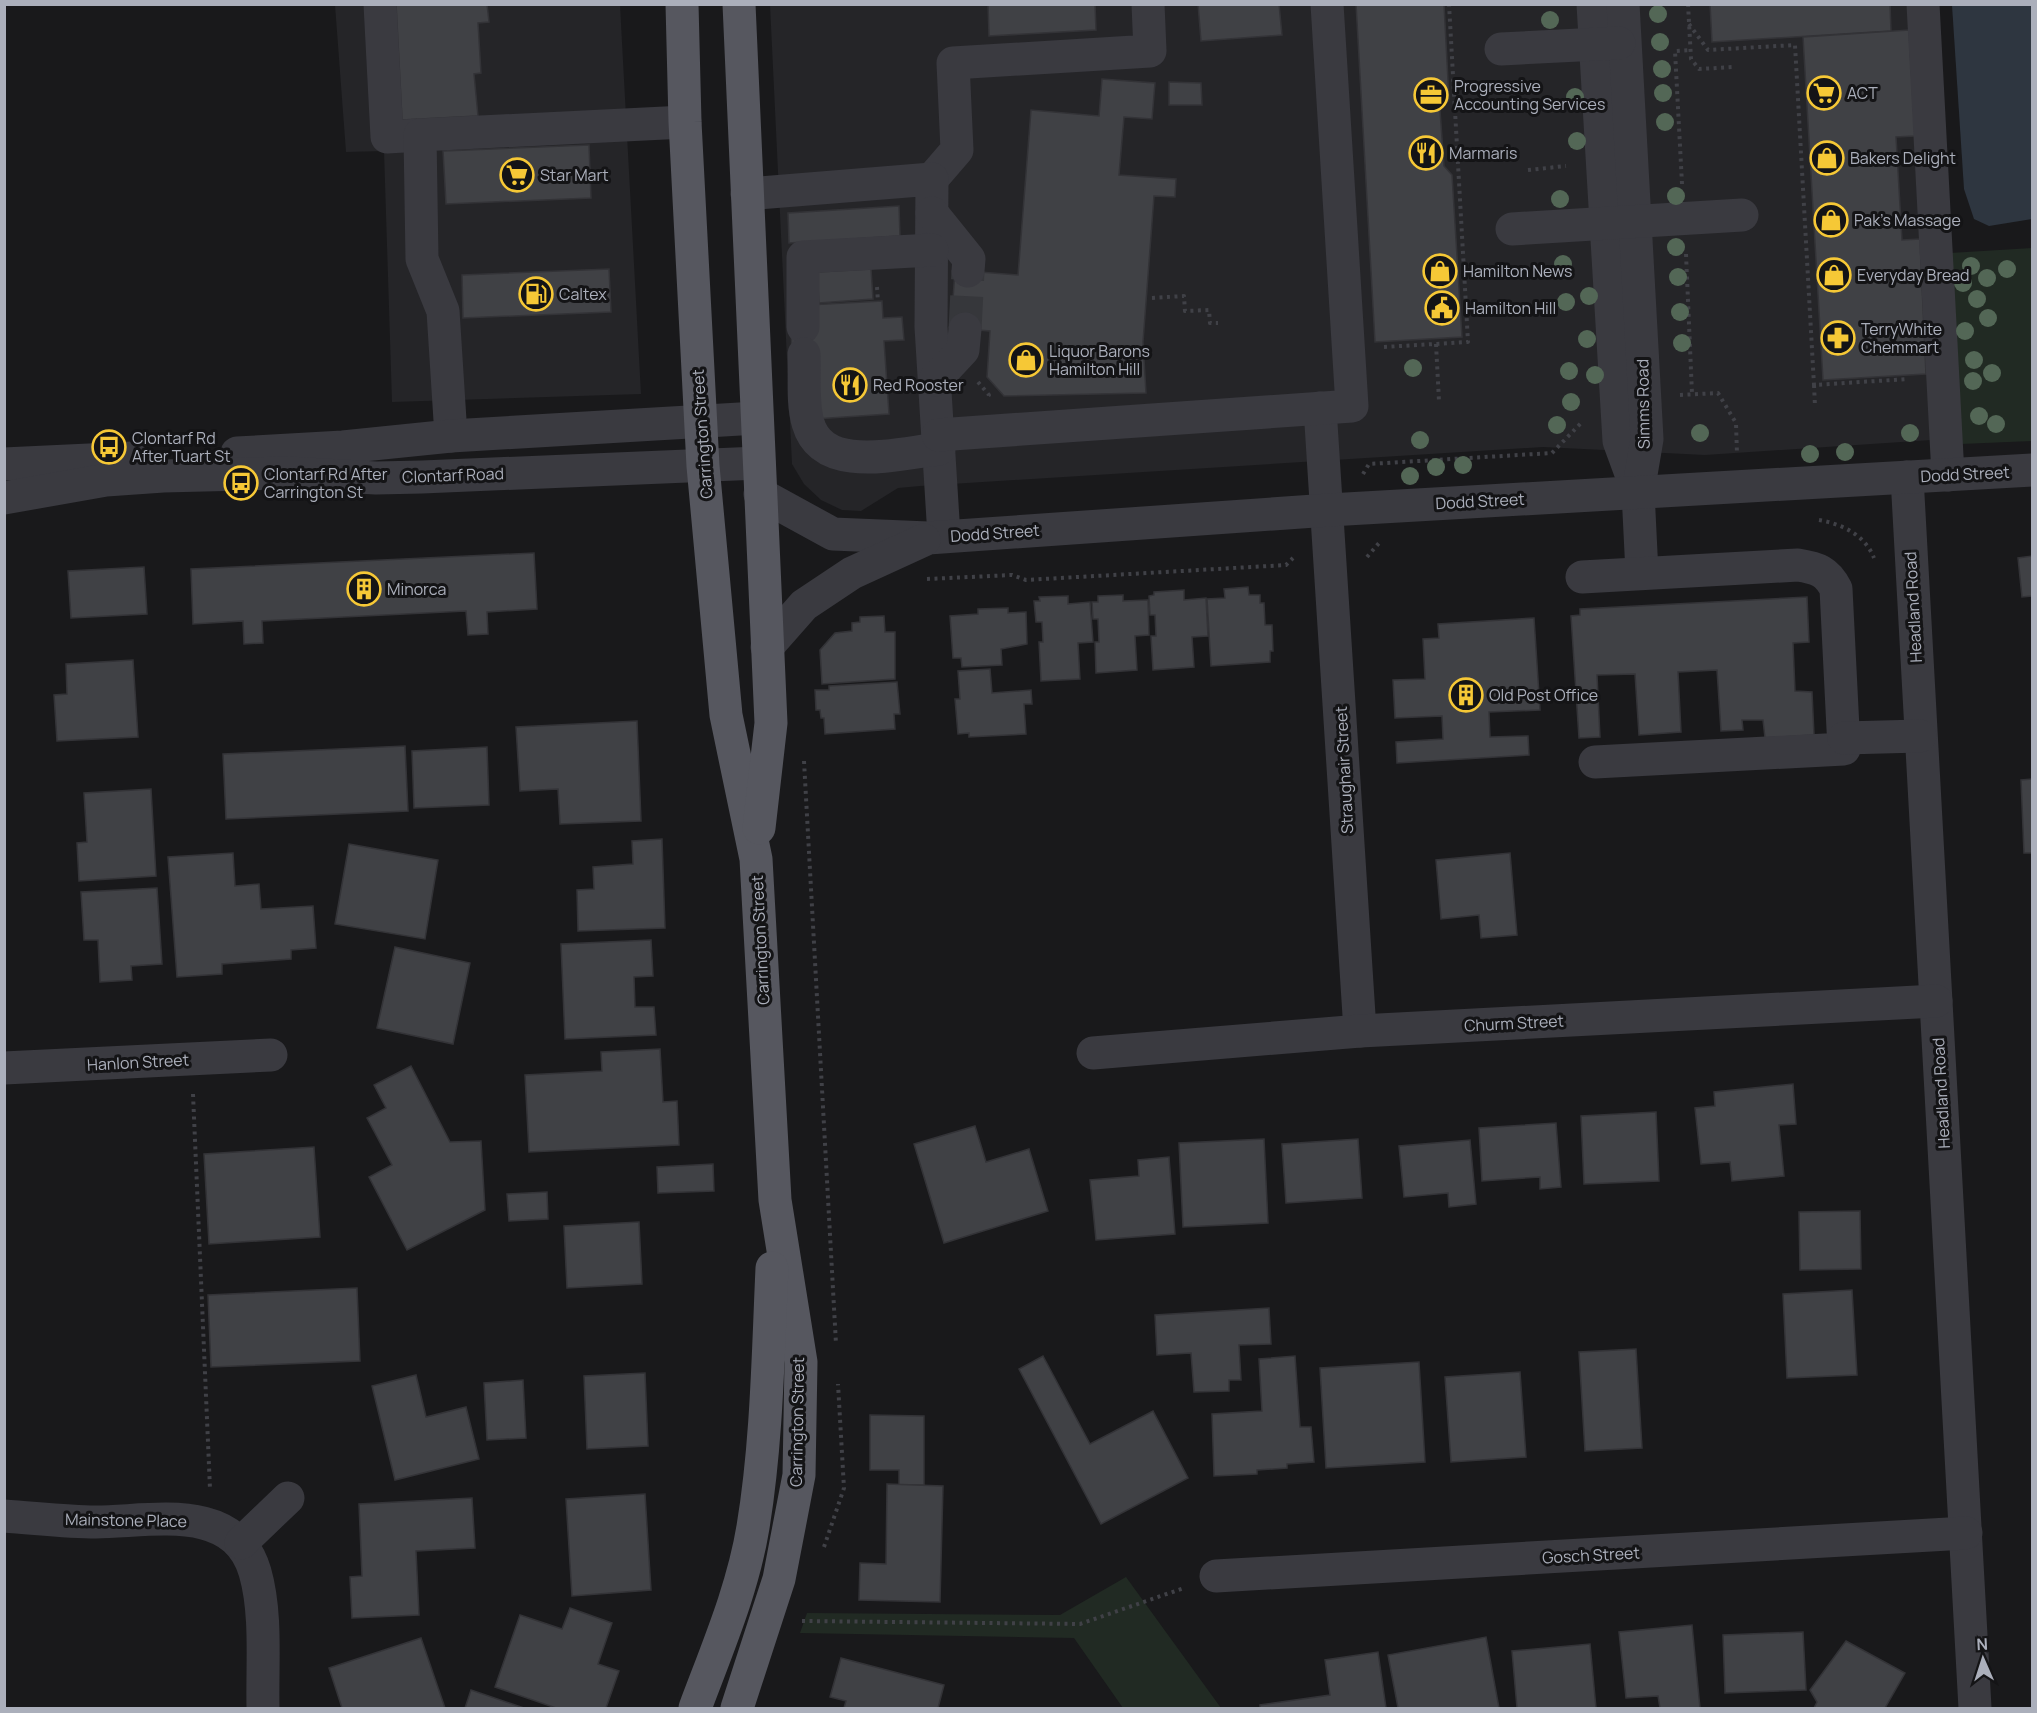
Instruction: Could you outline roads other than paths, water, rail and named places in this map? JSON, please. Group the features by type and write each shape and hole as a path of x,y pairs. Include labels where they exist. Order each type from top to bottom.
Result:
{"main road":[{"name":"Carrington Street","path":"682,4 685,122 703,466 726,715 756,859 775,1200 765,1412 753,1527 733,1603 695,1708"},
{"name":"Carrington Street","path":"739,4 771,723 756,859"},
{"name":"Carrington Street","path":"737,1708 779,1579 799,1475 801,1362 775,1200"}],"street":[{"path":"380,4 387,137 685,122"},
{"path":"936,537 938,442 931,327 932,179 957,150 953,63 1150,51 1148,4"},
{"path":"932,250 803,257 807,422 813,435 835,455 850,458 938,442 1352,406 1327,4"},
{"name":"Simms Road","path":"1593,4 1610,44 1621,222 1647,439 1638,492 1642,573"},
{"name":"Simms Road","path":"1610,44 1623,4"},
{"path":"1923,4 1948,475"},
{"path":"1501,49 1610,44"},
{"path":"420,135 422,259 442,311 451,436"},
{"path":"747,194 932,179"},
{"path":"932,213 969,259 968,271"},
{"path":"1512,229 1742,215"},
{"path":"934,380 963,350 965,329"},
{"name":"Straughair Street","path":"1320,408 1329,510 1360,1031"},
{"path":"4,464 343,447 451,436 757,418"},
{"name":"Clontarf Road","path":"4,498 106,480 163,476 289,473 376,478 703,466 759,479"},
{"name":"Dodd Street","path":"759,479 833,534 936,537 1329,510 2032,470"},
{"name":"Headland Road","path":"1907,477 1976,1708"},
{"name":"Dodd Street","path":"767,647 804,605 852,573 936,537"},
{"path":"1582,577 1798,565 1817,568 1829,576 1836,589 1844,748 1595,762"},
{"path":"1844,738 1920,735"},
{"name":"Churm Street","path":"1092,1053 1360,1031 1936,1001"},
{"name":"Hanlon Street","path":"4,1068 271,1055"},
{"path":"263,1708 260,1598 254,1570 241,1543 288,1498"},
{"name":"Mainstone Place","path":"4,1516 95,1522 183,1518 213,1525 241,1543"},
{"name":"Gosch Street","path":"1216,1576 1965,1533"}],"tunnel":[{"path":"965,329 968,271"}],"place":[{"name":"ACT","path":"1824,93"},
{"name":"Progressive Accounting Services","path":"1431,95"},
{"name":"Marmaris","path":"1426,153"},
{"name":"Bakers Delight","path":"1827,158"},
{"name":"Star Mart","path":"517,175"},
{"name":"Pak's Massage","path":"1831,220"},
{"name":"Hamilton News","path":"1440,271"},
{"name":"Everyday Bread","path":"1834,275"},
{"name":"Caltex","path":"536,294"},
{"name":"Hamilton Hill","path":"1442,308"},
{"name":"TerryWhite Chemmart","path":"1838,338"},
{"name":"Liquor Barons Hamilton Hill","path":"1026,360"},
{"name":"Red Rooster","path":"850,385"},
{"name":"Clontarf Rd After Tuart St","path":"109,447"},
{"name":"Clontarf Rd After Carrington St","path":"241,483"},
{"name":"Minorca","path":"364,589"},
{"name":"Old Post Office","path":"1466,695"}]}
